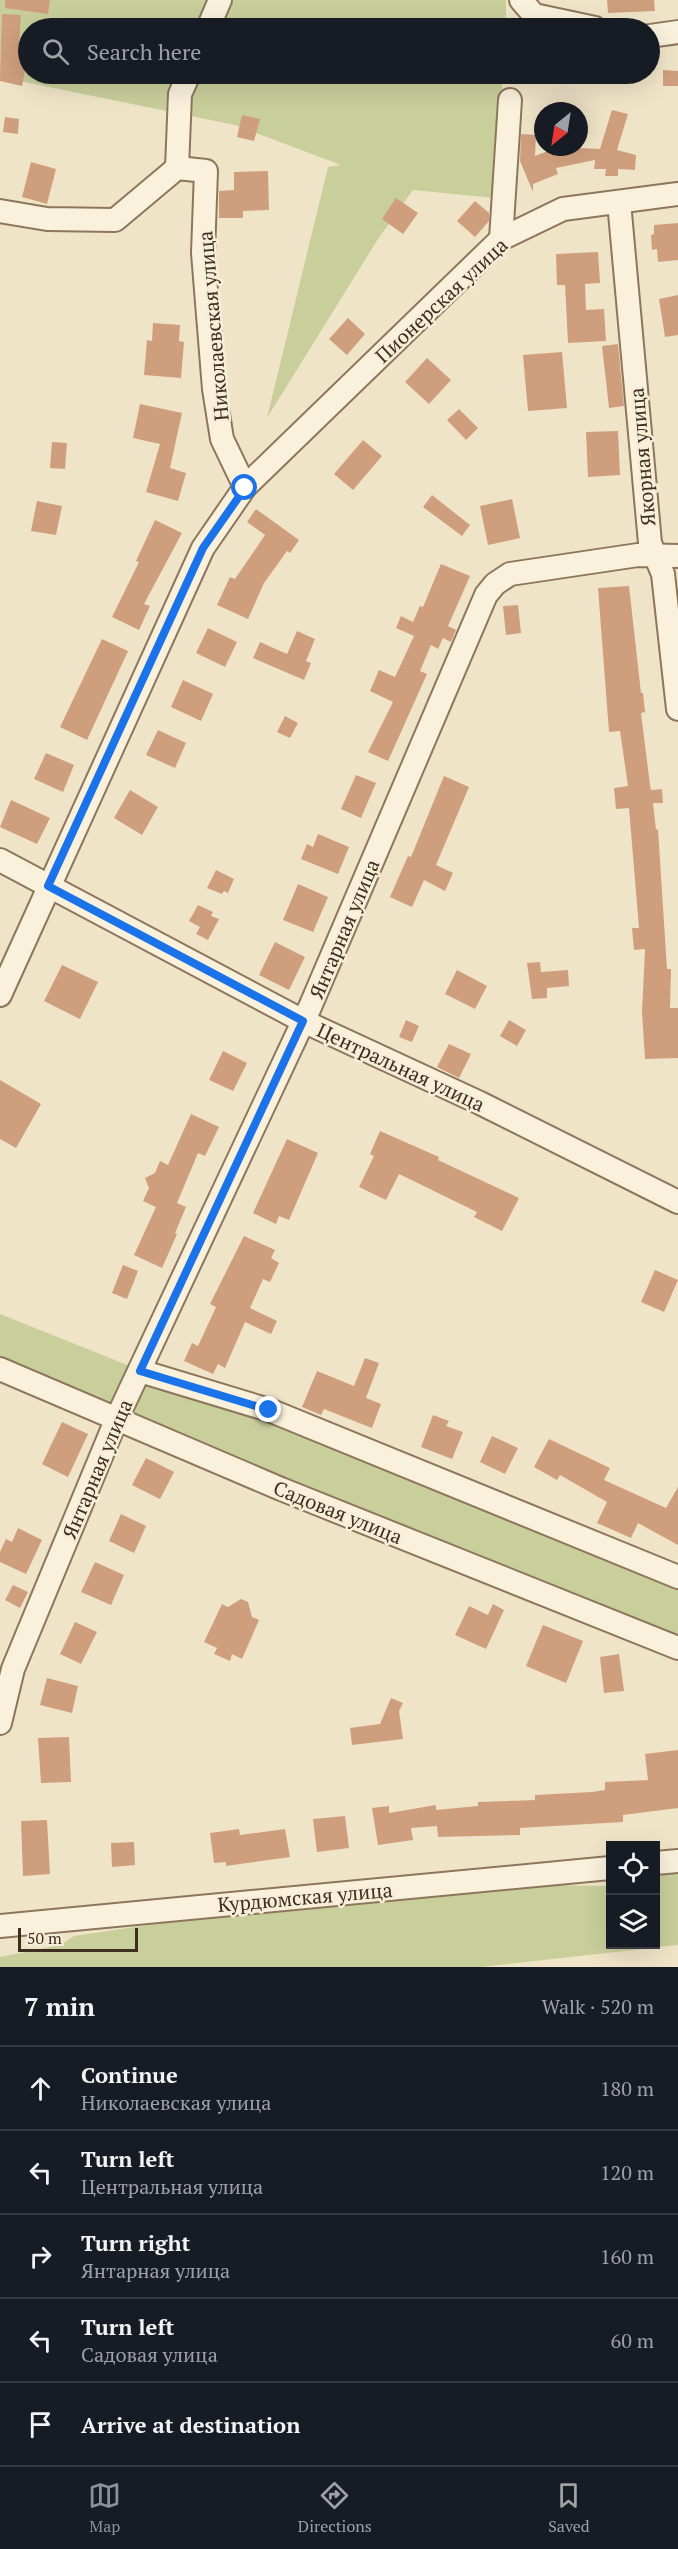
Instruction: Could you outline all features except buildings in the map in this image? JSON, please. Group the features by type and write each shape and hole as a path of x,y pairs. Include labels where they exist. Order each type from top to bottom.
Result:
{"street":[{"path":"212,18 220,0"},
{"path":"521,0 534,15 548,18"},
{"path":"660,35 678,32"},
{"path":"0,211 47,219 115,220 177,168 180,94 184,84"},
{"path":"501,239 510,100"},
{"name":"Николаевская улица","path":"177,168 206,171 203,253 214,389 222,439 245,488"},
{"name":"Пионерская улица","path":"245,488 501,239 563,209 678,194"},
{"name":"Якорная улица","path":"619,202 650,543 667,557 663,574 678,709"},
{"path":"0,995 203,548 245,488"},
{"name":"Янтарная улица","path":"0,1723 13,1669 117,1418 303,1021 486,595 495,584 510,574 638,555 667,557"},
{"name":"Центральная улица","path":"0,860 303,1021 480,1103 678,1202"},
{"name":"Садовая улица","path":"0,1369 281,1489 678,1648"},
{"path":"140,1371 269,1410 678,1577"},
{"path":"660,1863 678,1861"},
{"name":"Курдюмская улица","path":"0,1926 606,1868"}],"green space":[{"path":"0,0 506,0 506,18 18,18 18,81 0,77"},
{"path":"34,84 502,84 493,198 413,190 378,239 267,418 328,167 341,165 235,125"},
{"path":"0,1314 135,1368 119,1403 106,1409 0,1364"},
{"path":"157,1384 267,1417 678,1583 678,1641 134,1418 133,1404 144,1387"},
{"path":"678,1872 678,1945 660,1947 660,1876"},
{"path":"531,1885 606,1886 606,1949 642,1949 481,1967 0,1967 0,1957 60,1945 74,1936 189,1919"}],"route":[{"path":"245,488 203,548 48,886 303,1021 140,1371 269,1410"}]}
